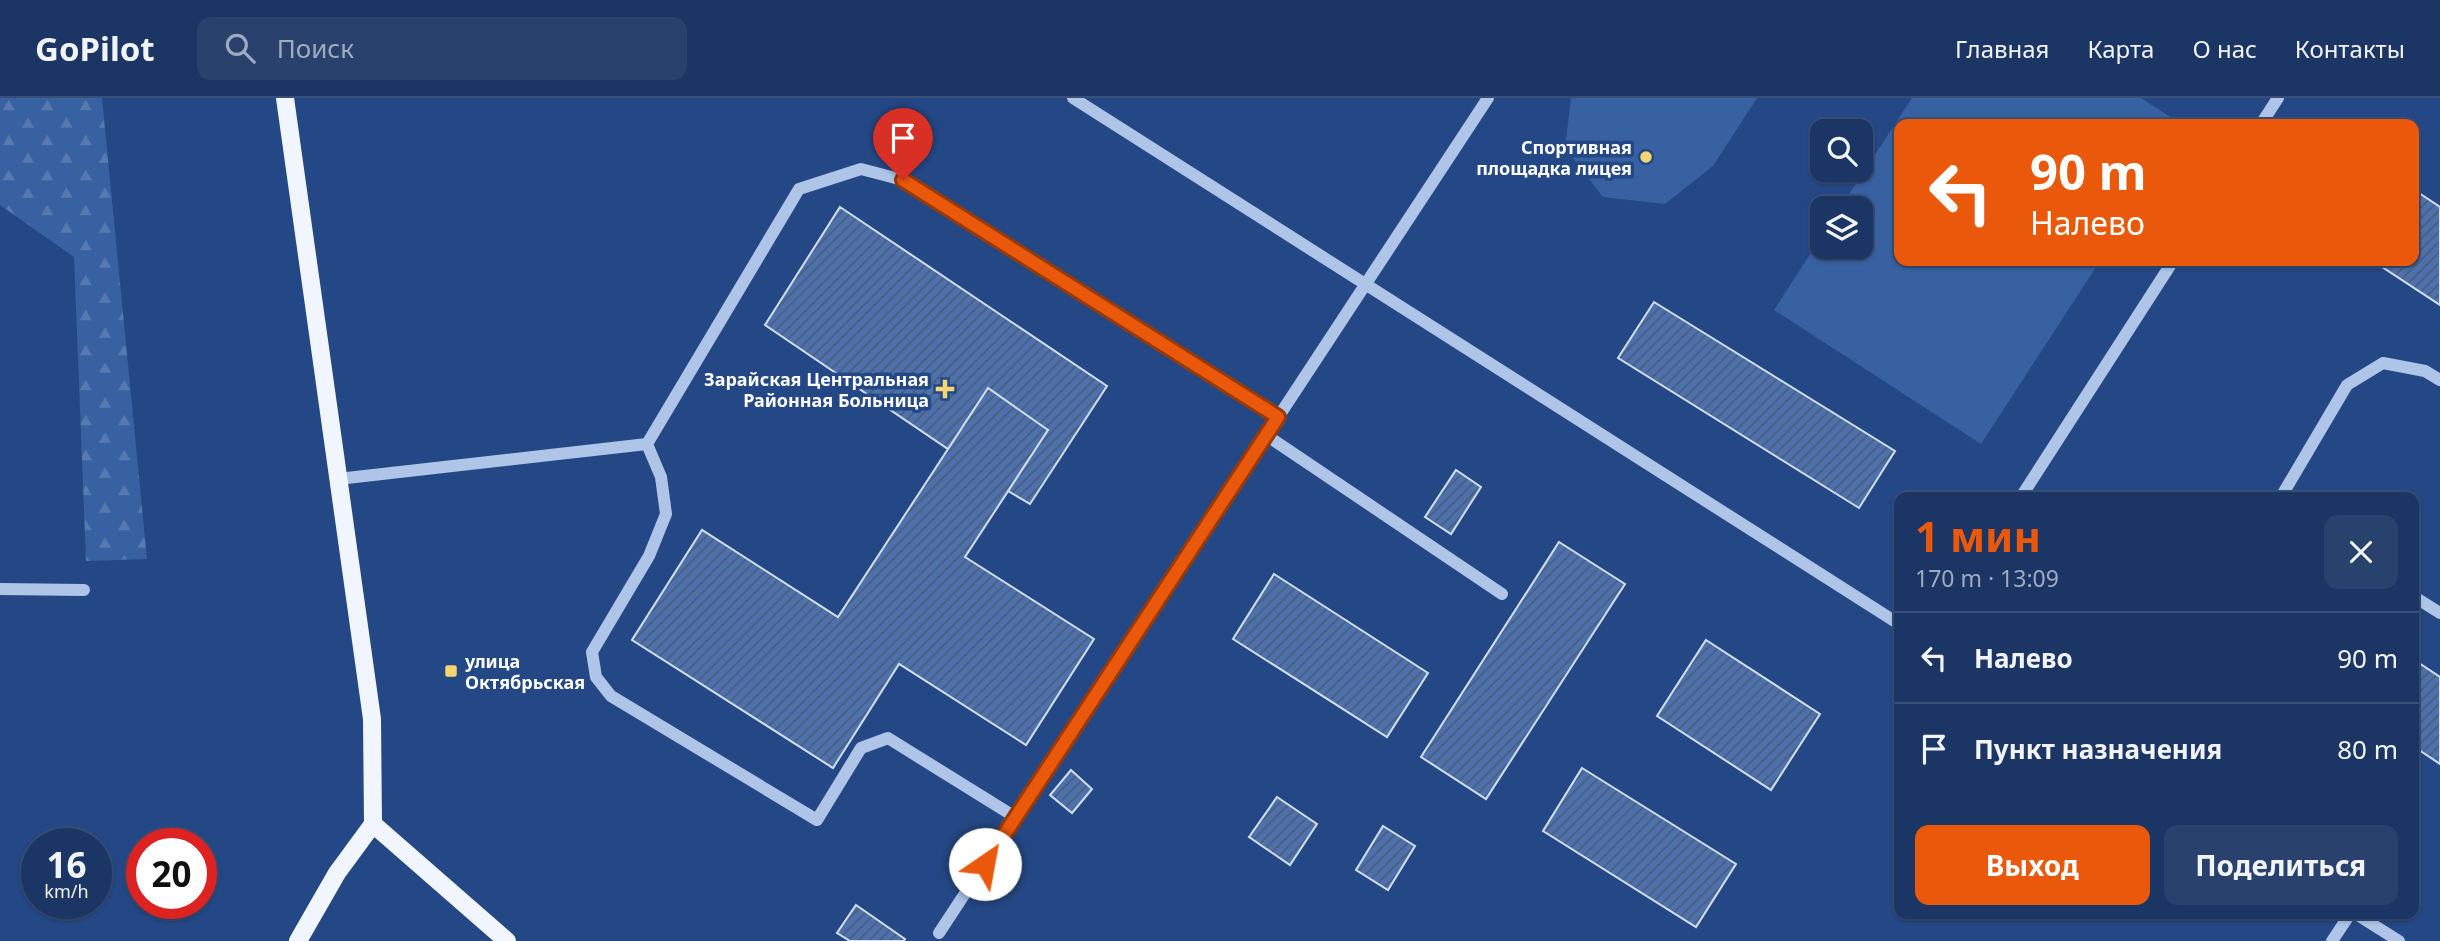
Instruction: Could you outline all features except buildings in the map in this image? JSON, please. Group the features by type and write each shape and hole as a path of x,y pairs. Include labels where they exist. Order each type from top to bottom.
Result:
{"main road":[{"path":"285,98 372,719 373,824 337,873 298,941"},
{"path":"373,824 507,941"}],"street":[{"path":"1073,98 1894,621"},
{"path":"939,933 1488,98"},
{"path":"2264,119 2277,98"},
{"path":"647,444 799,190 861,169 903,180 1278,417"},
{"path":"2024,492 2170,266"},
{"path":"2284,492 2347,385 2383,363 2425,371 2440,380"},
{"path":"1266,435 1502,594"},
{"path":"338,479 647,444"},
{"path":"647,444 661,477 666,514 649,556 592,652 596,677 611,696 817,820 861,748 888,738 1015,817"},
{"path":"0,589 84,590"},
{"path":"2419,600 2440,613"},
{"path":"2332,941 2347,919"},
{"path":"2364,919 2399,941"}],"green space":[{"path":"0,98 102,98 147,559 86,561 74,257 0,205"},
{"name":"Спортивная площадка лицея","path":"1571,98 1757,98 1713,166 1665,204 1603,197 1565,148"},
{"path":"1912,98 2141,98 2173,119 1898,119"},
{"path":"1894,126 1894,266 2097,266 1981,444 1774,310 1810,254 1810,259 1873,259 1873,196 1848,196 1857,182 1873,182 1873,158"}],"place":[{"name":"Спортивная площадка лицея","path":"1646,157"},
{"name":"Зарайская Центральная Районная Больница","path":"945,389"},
{"name":"улица Октябрьская","path":"451,671"}],"route":[{"path":"903,180 1278,417 985,864"}]}
